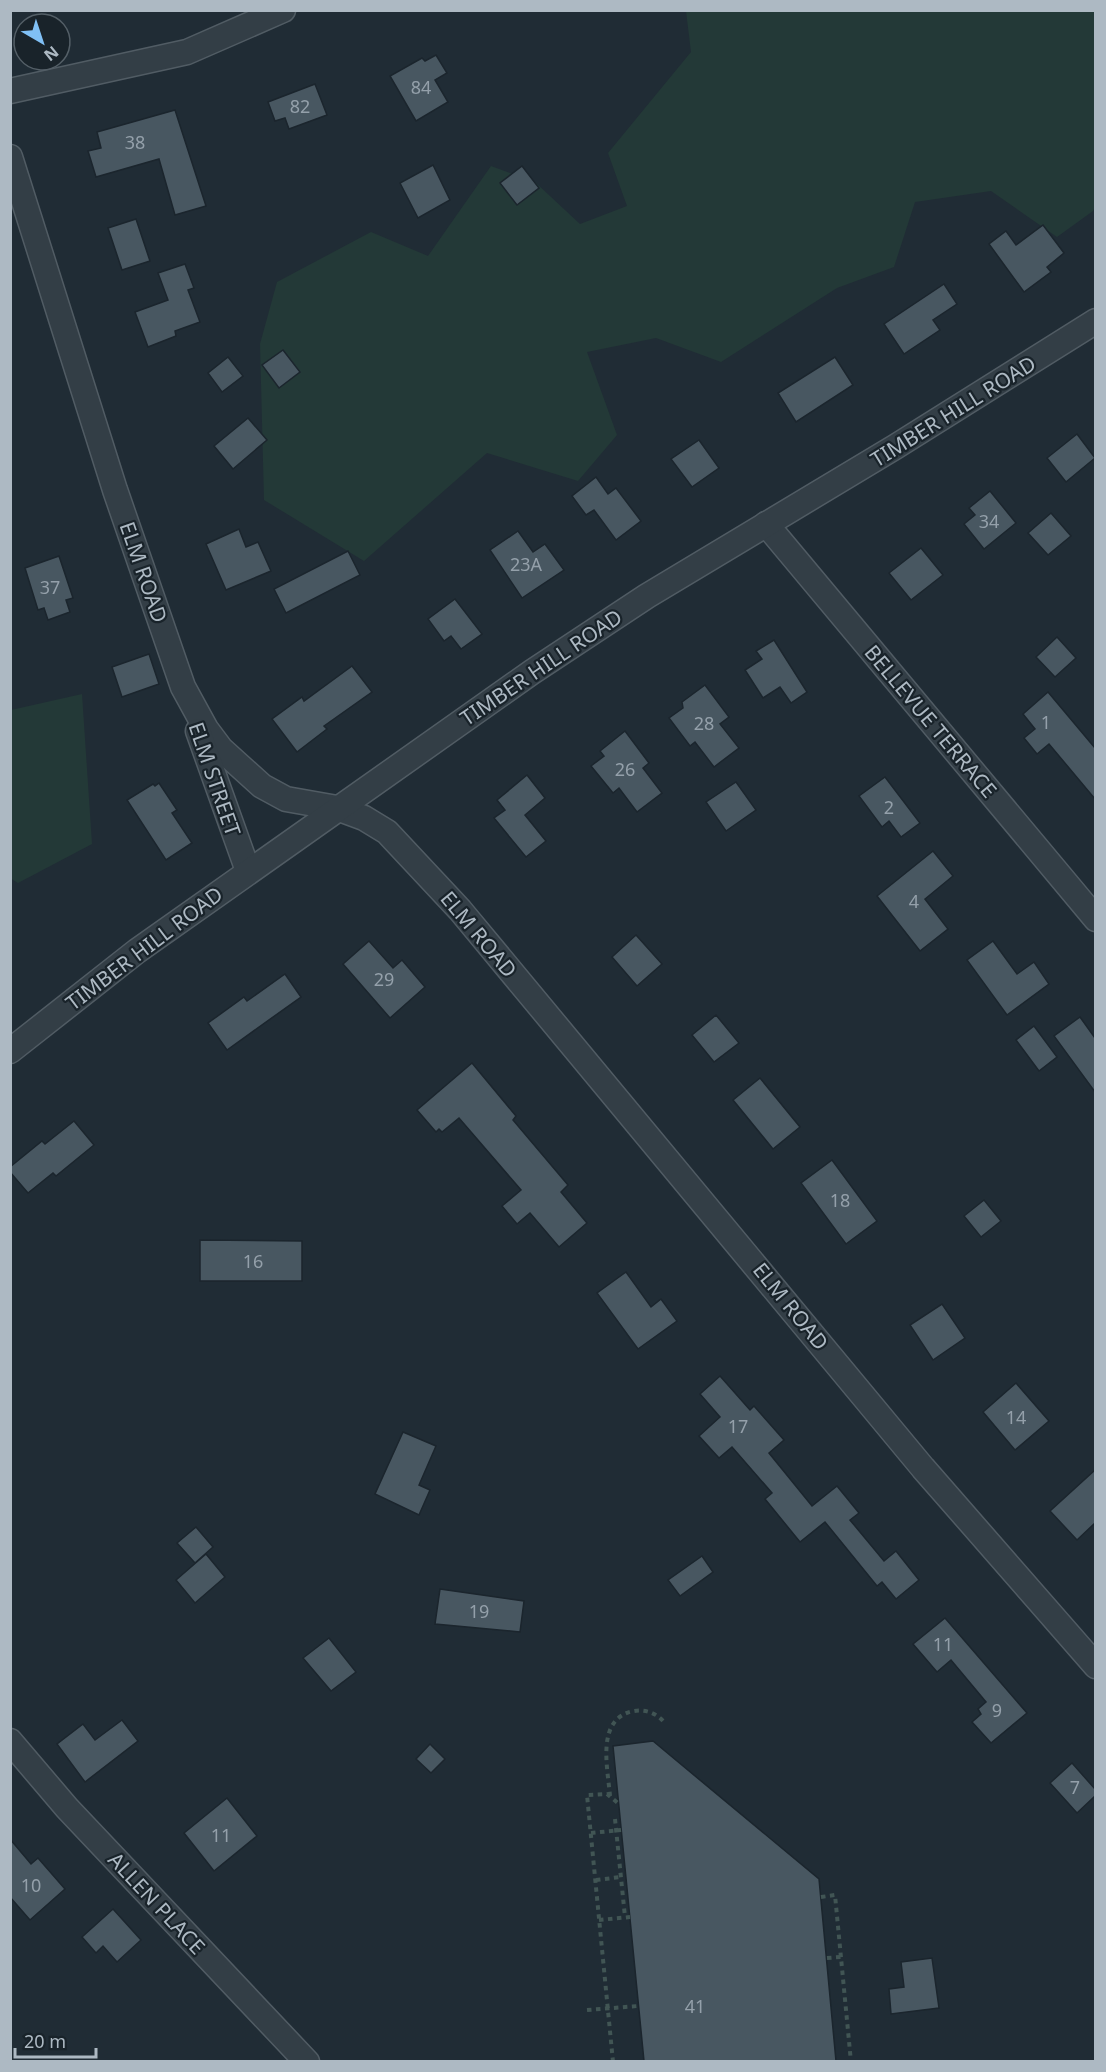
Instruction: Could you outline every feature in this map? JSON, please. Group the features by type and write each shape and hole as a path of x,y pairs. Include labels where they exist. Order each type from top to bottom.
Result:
{"street":[{"path":"10,91 187,52 283,10"},
{"name":"ELM ROAD","path":"10,157 112,479 183,687 206,729 242,770 286,799 337,808 364,818 387,832 459,910 923,1468 1095,1666"},
{"name":"TIMBER HILL ROAD","path":"10,1051 137,951 542,665 647,596 895,447 1095,321"},
{"name":"BELLEVUE TERRACE","path":"766,524 1095,919"},
{"name":"ELM STREET","path":"183,687 248,871"},
{"name":"ALLEN PLACE","path":"10,1741 67,1808 307,2061"}],"path":[{"path":"610,1796 605,1744 616,1721 623,1715 637,1710 652,1713 663,1721"},
{"path":"613,2061 587,1796 607,1794 619,1804"},
{"path":"599,1920 627,1917 621,1877 619,1830 615,1819"},
{"path":"591,1833 619,1830"},
{"path":"596,1880 621,1877"},
{"path":"821,1897 835,1895 851,2061"},
{"path":"827,1958 841,1957"},
{"path":"587,2010 638,2006"}],"green space":[{"path":"686,11 1095,11 1096,205 1093,211 1057,237 991,191 915,202 894,267 837,288 721,362 656,338 587,352 617,435 578,481 487,453 364,561 264,500 260,344 277,282 371,232 428,256 491,166 535,182 580,224 627,206 608,153 691,52"},
{"path":"82,694 92,844 18,883 10,878 11,710"}],"building":[{"path":"436,55 447,73 435,80 448,102 416,121 390,76 422,58 425,61"},
{"path":"315,84 327,115 289,129 285,118 275,121 268,102"},
{"path":"175,110 206,206 175,215 159,159 96,177 88,151 101,148 97,132"},
{"path":"433,165 450,200 418,218 400,183"},
{"path":"522,166 539,188 517,205 500,183"},
{"path":"136,219 150,261 122,270 108,228"},
{"path":"1043,225 1064,253 1047,267 1051,272 1024,292 989,244 1006,231 1016,245"},
{"path":"185,264 194,288 188,290 200,322 175,331 176,336 148,347 135,312 168,300 158,273"},
{"path":"944,284 957,304 933,320 940,330 904,354 884,324"},
{"path":"283,350 300,372 279,388 262,365"},
{"path":"228,357 243,376 222,392 208,373"},
{"path":"835,357 853,385 796,422 778,393"},
{"path":"248,418 267,440 233,469 214,446"},
{"path":"1077,434 1095,458 1066,482 1047,458"},
{"path":"699,440 719,468 692,487 671,459"},
{"path":"596,477 608,494 616,488 641,521 616,540 594,510 586,515 572,496"},
{"path":"990,491 1016,523 984,549 964,524 975,515 969,508"},
{"path":"1051,513 1071,536 1048,555 1028,533"},
{"path":"239,529 246,547 258,542 271,571 226,590 206,544"},
{"path":"518,531 533,552 545,544 564,570 522,598 490,550"},
{"path":"921,548 943,575 911,600 889,573"},
{"path":"348,551 360,575 286,613 274,589"},
{"path":"59,556 73,598 66,600 70,612 48,620 44,608 38,610 25,568"},
{"path":"455,599 482,634 461,649 451,636 444,641 428,619"},
{"path":"1057,637 1076,658 1055,677 1036,657"},
{"path":"774,640 807,692 791,703 780,687 763,698 745,670 762,659 756,651"},
{"path":"149,654 159,684 122,697 112,667"},
{"path":"352,666 372,692 324,726 327,729 297,752 272,719 302,697 304,701"},
{"path":"705,685 729,717 720,724 739,748 714,767 695,742 690,746 669,718 683,708 682,702"},
{"path":"1048,692 1095,748 1095,799 1049,744 1037,754 1024,738 1035,729 1023,714"},
{"path":"625,731 649,763 643,768 662,793 637,812 619,788 613,793 591,766 604,756 600,751"},
{"path":"527,775 545,798 525,815 546,841 526,857 494,818 505,810 497,800"},
{"path":"885,777 920,823 901,837 889,821 882,827 859,796"},
{"path":"736,782 756,810 726,831 706,802"},
{"path":"159,783 177,810 172,813 192,843 166,860 127,800 153,784 155,786"},
{"path":"933,851 953,876 925,899 948,929 920,951 877,896"},
{"path":"636,935 662,964 637,986 612,957"},
{"path":"369,941 393,968 402,960 425,987 390,1018 343,964"},
{"path":"993,941 1017,974 1034,962 1049,984 1007,1015 967,960"},
{"path":"285,974 301,997 227,1050 208,1023 244,997 247,1001"},
{"path":"716,1015 739,1043 714,1062 692,1035"},
{"path":"1080,1017 1095,1038 1095,1092 1054,1036"},
{"path":"1034,1026 1057,1057 1039,1071 1016,1040"},
{"path":"472,1063 516,1116 513,1120 568,1185 561,1192 587,1223 559,1247 530,1213 517,1224 502,1206 521,1190 459,1118 442,1132 439,1129 436,1132 417,1110"},
{"path":"760,1078 800,1127 773,1149 733,1100"},
{"path":"74,1121 94,1145 56,1176 53,1173 28,1193 10,1172 10,1167 42,1141 45,1144"},
{"path":"832,1160 877,1221 846,1244 801,1183"},
{"path":"984,1200 1001,1221 981,1237 964,1216"},
{"path":"200,1240 302,1241 302,1281 200,1281"},
{"path":"626,1272 651,1307 661,1299 677,1321 638,1349 597,1293"},
{"path":"942,1304 965,1338 933,1360 910,1325"},
{"path":"720,1376 750,1410 754,1406 784,1440 769,1453 812,1506 837,1486 859,1513 850,1520 884,1561 896,1551 919,1580 896,1599 882,1582 877,1586 825,1522 800,1542 765,1499 772,1493 732,1447 719,1458 699,1436 720,1417 700,1394"},
{"path":"1016,1383 1049,1421 1015,1450 983,1412"},
{"path":"403,1432 436,1446 419,1485 430,1490 419,1515 375,1494"},
{"path":"1095,1470 1095,1523 1077,1540 1050,1511"},
{"path":"196,1527 213,1547 195,1563 177,1543"},
{"path":"206,1554 225,1577 195,1603 176,1580"},
{"path":"702,1556 713,1572 680,1596 668,1580"},
{"path":"440,1589 524,1601 520,1632 435,1624"},
{"path":"945,1618 1027,1713 991,1743 972,1722 981,1714 978,1709 986,1702 951,1660 937,1672 913,1644"},
{"path":"329,1638 356,1672 331,1691 303,1658"},
{"path":"122,1720 138,1741 85,1782 57,1744 83,1724 95,1740"},
{"path":"653,1741 819,1879 836,2061 644,2061 613,1746"},
{"path":"430,1744 445,1759 431,1773 416,1759"},
{"path":"1072,1763 1095,1789 1095,1796 1077,1813 1050,1783"},
{"path":"227,1798 257,1836 214,1871 184,1833"},
{"path":"10,1839 31,1864 38,1858 65,1889 30,1920 10,1897"},
{"path":"113,1909 141,1940 117,1962 103,1946 96,1953 82,1937"},
{"path":"932,1958 939,2008 891,2014 889,1989 904,1987 901,1962"}]}
